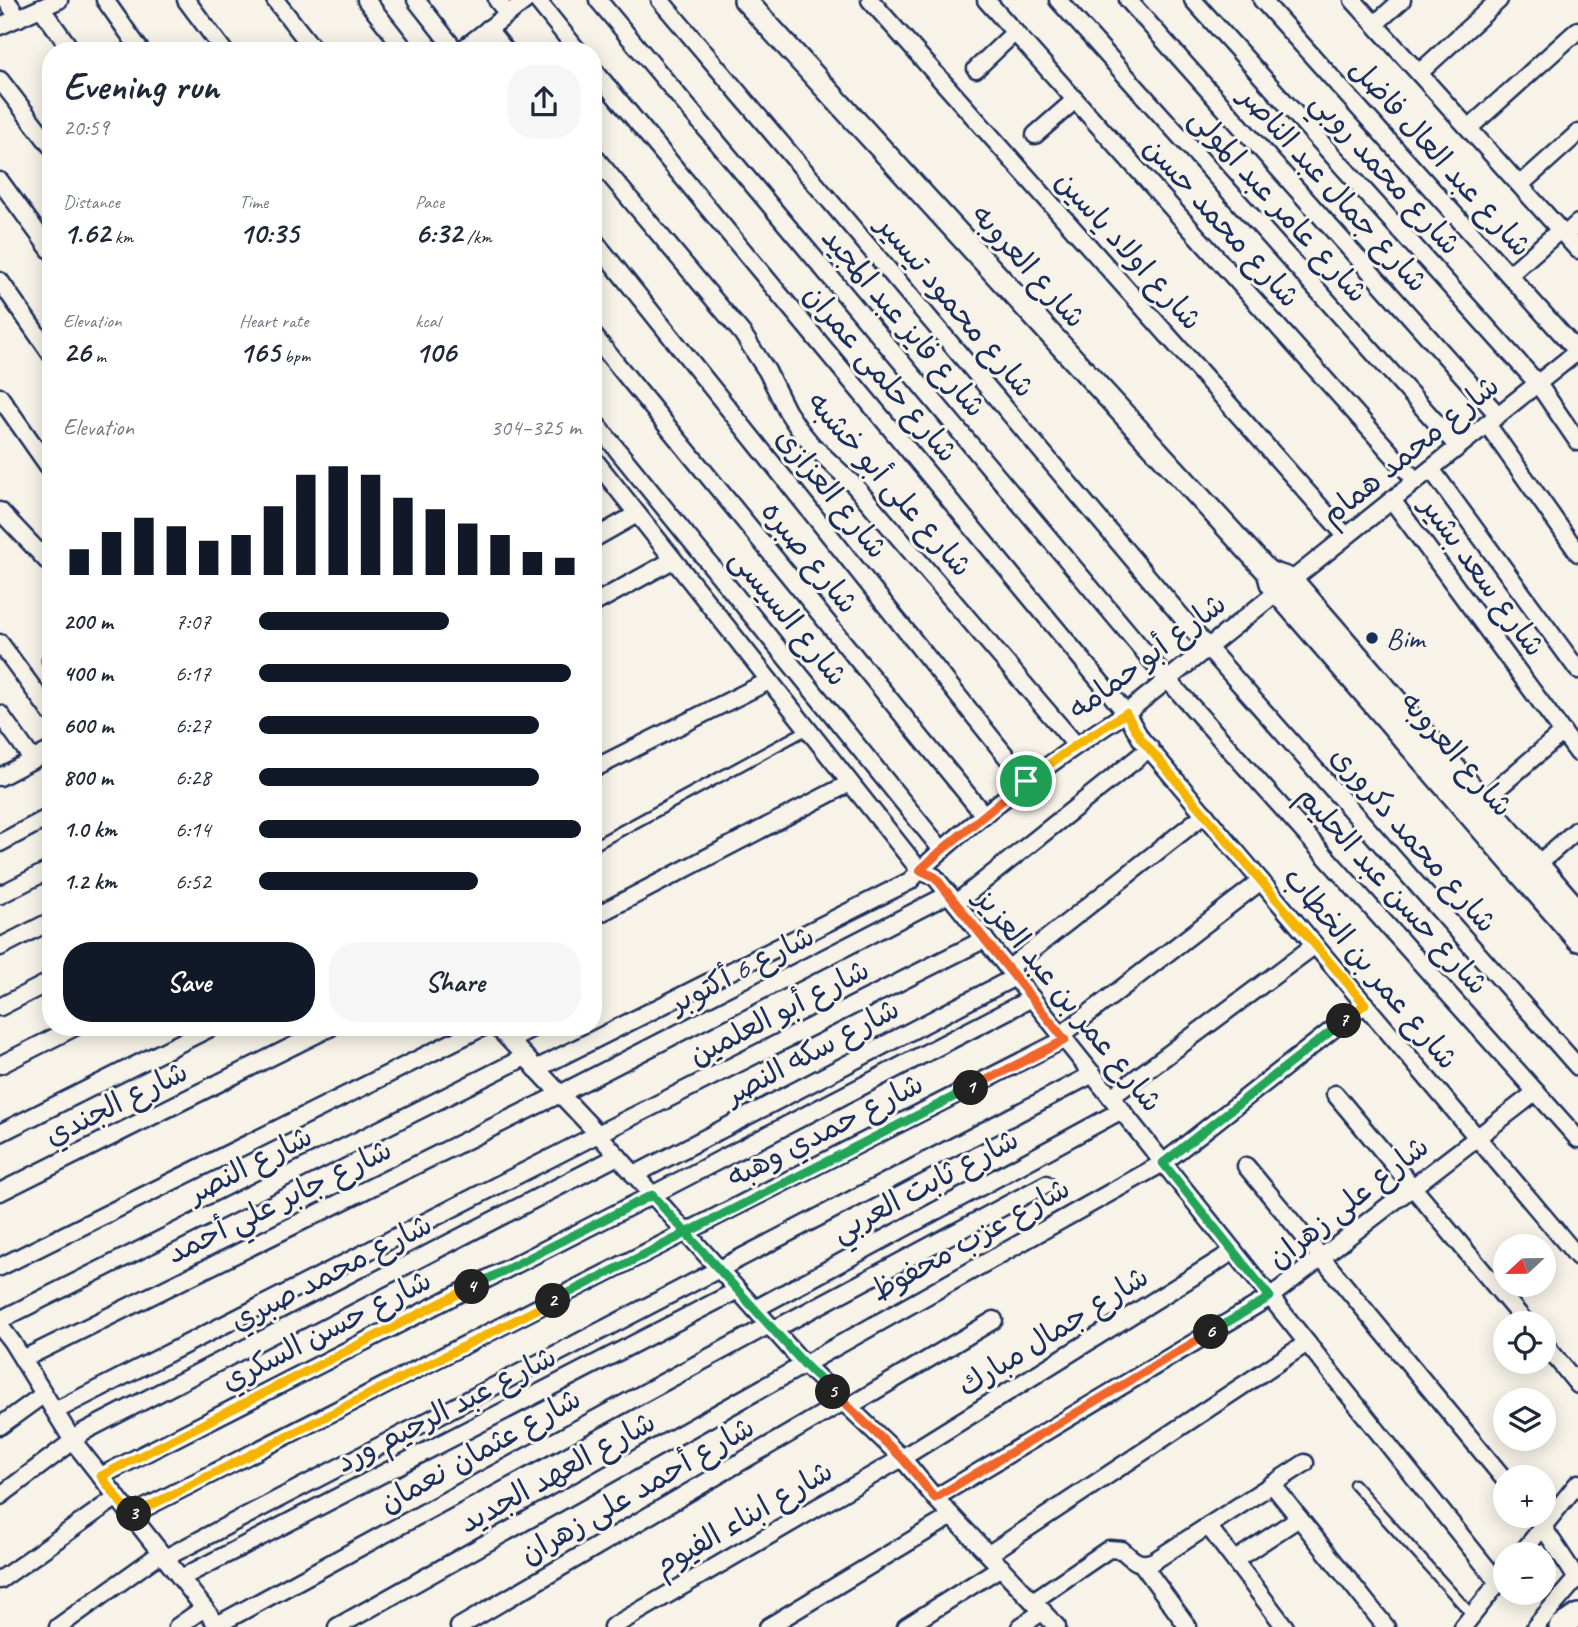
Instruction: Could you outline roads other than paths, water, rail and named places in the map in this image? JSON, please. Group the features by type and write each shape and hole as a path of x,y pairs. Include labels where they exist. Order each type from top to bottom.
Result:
{"street":[{"path":"6,0 19,18"},
{"path":"0,26 59,0"},
{"path":"105,0 135,42"},
{"path":"186,0 217,42"},
{"path":"275,0 308,42"},
{"path":"366,0 399,42"},
{"path":"416,0 451,42"},
{"path":"497,0 509,14"},
{"path":"470,42 526,0"},
{"path":"537,0 572,42"},
{"name":"شارع فايز عبد المجيد","path":"598,0 1167,679"},
{"name":"شارع محمود تيسير","path":"660,0 1208,648"},
{"name":"شارع العروبه","path":"745,0 1268,572 1285,586 1483,801 1578,911"},
{"name":"شارع اولاد ياسين","path":"870,0 1346,537"},
{"name":"شارع محمد حسن","path":"986,0 1416,481"},
{"name":"شارع عامر عبد المولى","path":"1058,0 1458,447"},
{"name":"شارع جمال عبد الناصر","path":"1128,0 1493,420 1578,553"},
{"name":"شارع محمد روبي","path":"1193,0 1538,384"},
{"name":"شارع عبد العال فاضل","path":"1262,0 1578,352"},
{"path":"1353,0 1578,250"},
{"path":"1375,24 1402,0"},
{"path":"1419,73 1499,0"},
{"path":"40,8 65,42"},
{"path":"488,29 499,42"},
{"path":"1469,128 1578,30"},
{"path":"976,69 1014,32"},
{"path":"0,80 42,134"},
{"name":"شارع حلمى عمران","path":"602,80 1126,713"},
{"path":"1035,135 1075,100"},
{"path":"1520,185 1578,132"},
{"name":"شارع على أبو خشبه","path":"602,166 742,333 767,371 782,402 812,445 854,485 1076,745"},
{"path":"0,181 42,239"},
{"path":"1509,275 1562,232 1578,223"},
{"name":"شارع العزازى","path":"602,250 1026,781"},
{"path":"0,281 42,341"},
{"name":"شارع صبره","path":"602,346 984,815"},
{"name":"شارع محمد همام","path":"1285,586 1578,352"},
{"path":"1538,384 1578,442"},
{"path":"0,397 42,457"},
{"name":"شارع السيسى","path":"602,431 942,850"},
{"name":"شارع عمر بن عبد العزيز","path":"602,469 920,870 935,877 1307,1343 1493,1567"},
{"path":"1431,469 1578,670"},
{"name":"شارع سعد بشير","path":"1392,500 1578,752"},
{"path":"0,511 42,555"},
{"path":"602,534 638,514"},
{"path":"602,599 673,560"},
{"name":"شارع أبو حمامه","path":"920,870 1026,781 1126,713 1285,586"},
{"name":"شارع العروبه","path":"1285,586 1578,940"},
{"path":"0,643 42,701"},
{"name":"شارع محمد دكرورى","path":"1208,648 1578,1068"},
{"name":"شارع حسن عبد الحليم","path":"1167,679 1578,1139"},
{"path":"602,764 769,681"},
{"name":"شارع عمر بن الخطاب","path":"1126,713 1150,748 1578,1257"},
{"path":"0,714 33,760"},
{"path":"1483,801 1563,732"},
{"name":"شارع 6 أكتوبر","path":"560,1094 952,899 1150,748"},
{"path":"0,777 42,755"},
{"path":"602,912 850,783"},
{"name":"شارع سكه النصر","path":"635,1175 1012,973 1205,814"},
{"path":"0,843 42,821"},
{"path":"1538,864 1578,830"},
{"name":"شارع النصر","path":"602,1029 902,885 920,870"},
{"path":"0,895 42,874"},
{"name":"شارع حمدي وهبه","path":"131,1516 1063,1037 1261,881"},
{"path":"0,947 42,926"},
{"name":"شارع أبو العلمين","path":"55,1411 985,939"},
{"name":"شارع ثابت العربي","path":"754,1309 1117,1104 1315,945"},
{"path":"0,1007 42,986"},
{"name":"شارع حسن السكري","path":"101,1476 1032,998"},
{"name":"شارع عزب محفوظ","path":"805,1365 1163,1163 1365,1004"},
{"path":"0,1065 57,1036"},
{"path":"0,1133 194,1036"},
{"name":"شارع الجندي","path":"0,1192 313,1036"},
{"path":"0,1267 465,1036"},
{"path":"505,1036 598,1134 805,1365 902,1458 935,1498 1057,1627"},
{"name":"شارع النصر","path":"0,1320 587,1036"},
{"path":"58,1627 163,1555 720,1270 1093,1074"},
{"name":"شارع على زهران","path":"935,1498 1270,1297 1536,1092"},
{"name":"شارع جابر علي أحمد","path":"23,1359 560,1094"},
{"path":"1335,1094 1516,1311"},
{"name":"شارع محمد صبري","path":"0,1496 83,1432 618,1156"},
{"path":"1246,1166 1493,1465"},
{"name":"شارع عثمان نعمان","path":"218,1626 771,1327 1046,1184"},
{"name":"شارع جمال مبارك","path":"902,1458 1234,1251"},
{"name":"شارع عبد الرحيم ورد","path":"181,1578 738,1290"},
{"name":"شارع أحمد على زهران","path":"459,1627 994,1320"},
{"path":"0,1326 6,1346 23,1359 73,1441 218,1626"},
{"path":"989,1554 1307,1343"},
{"path":"1556,1358 1578,1385"},
{"name":"شارع العهد الجديد","path":"337,1627 805,1365"},
{"path":"0,1426 44,1394"},
{"name":"شارع ابناء الفيوم","path":"612,1627 902,1458"},
{"path":"1020,1627 1038,1606 1109,1549 1122,1549 1136,1563 1154,1561 1305,1463"},
{"path":"1556,1504 1578,1483"},
{"path":"1272,1484 1386,1627"},
{"path":"0,1580 117,1497"},
{"path":"768,1627 952,1516"},
{"path":"1235,1560 1299,1518"},
{"path":"1208,1526 1285,1627"},
{"path":"1535,1627 1577,1579 1543,1528"},
{"path":"1142,1564 1188,1627"},
{"path":"906,1627 1001,1567"},
{"path":"1468,1621 1493,1589"},
{"path":"177,1627 204,1608"},
{"path":"1560,1627 1578,1615"}],"lane":[{"path":"602,841 808,729"},
{"path":"512,1043 526,1036"},
{"path":"1354,1484 1468,1621"}],"place":[{"name":"Bim","path":"1372,638"}]}
